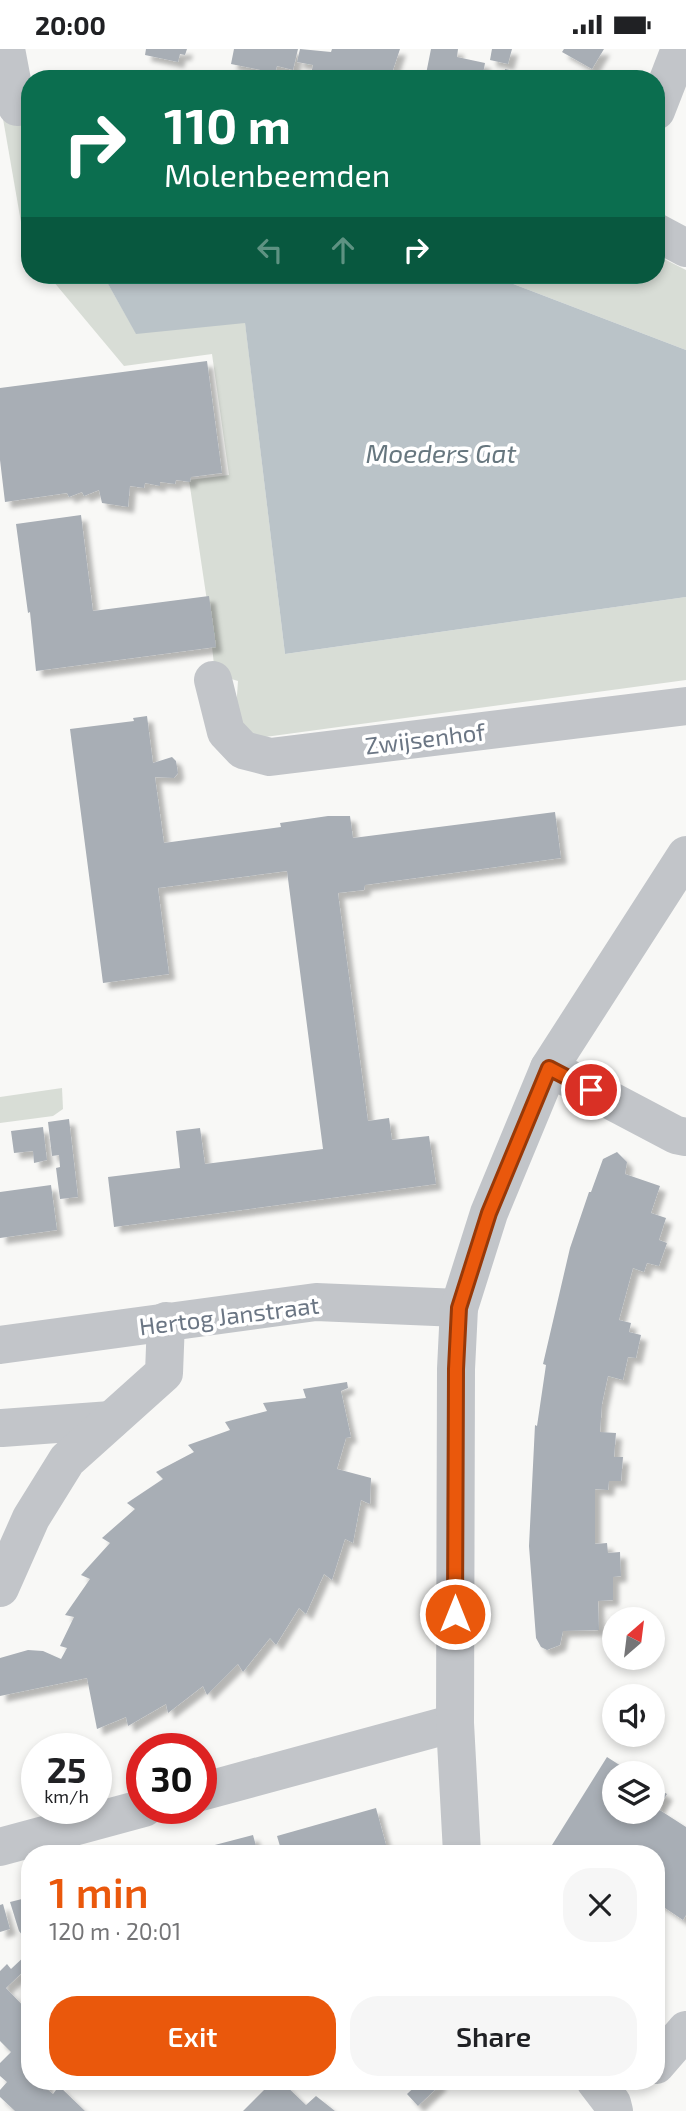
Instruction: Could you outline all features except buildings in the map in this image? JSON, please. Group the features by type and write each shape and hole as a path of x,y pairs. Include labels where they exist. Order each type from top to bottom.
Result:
{"street":[{"path":"6,49 16,108"},
{"path":"665,88 680,49"},
{"path":"665,237 686,248"},
{"name":"Zwijsenhof","path":"213,680 226,732 243,750 270,757 686,706"},
{"path":"462,1845 455,1723 456,1369 459,1308 489,1213 549,1068 684,861"},
{"path":"549,1068 676,1135 686,1137"},
{"name":"Hertog Janstraat","path":"0,1345 316,1302 459,1308"},
{"path":"0,1588 31,1518 67,1460 164,1373 166,1321"},
{"path":"2,1428 111,1420"},
{"path":"217,1788 455,1723"},
{"path":"0,1847 126,1813"},
{"path":"665,2054 686,2029"}],"shaded area":[{"path":"21,112 21,222 2,113"},
{"path":"665,260 686,270 686,350 514,284 665,284"},
{"path":"56,284 108,284 136,333 245,322 285,654 686,597 686,680 250,739 235,724 238,681 215,674 189,480 229,475 212,354 124,366"},
{"path":"62,1088 63,1109 53,1116 0,1123 0,1097"}],"water":[{"name":"Moeders Gat","path":"108,284 514,284 686,350 686,597 285,654 245,323 136,334"}],"route":[{"path":"455,1614 456,1369 459,1308 489,1213 549,1068 591,1090"}]}
